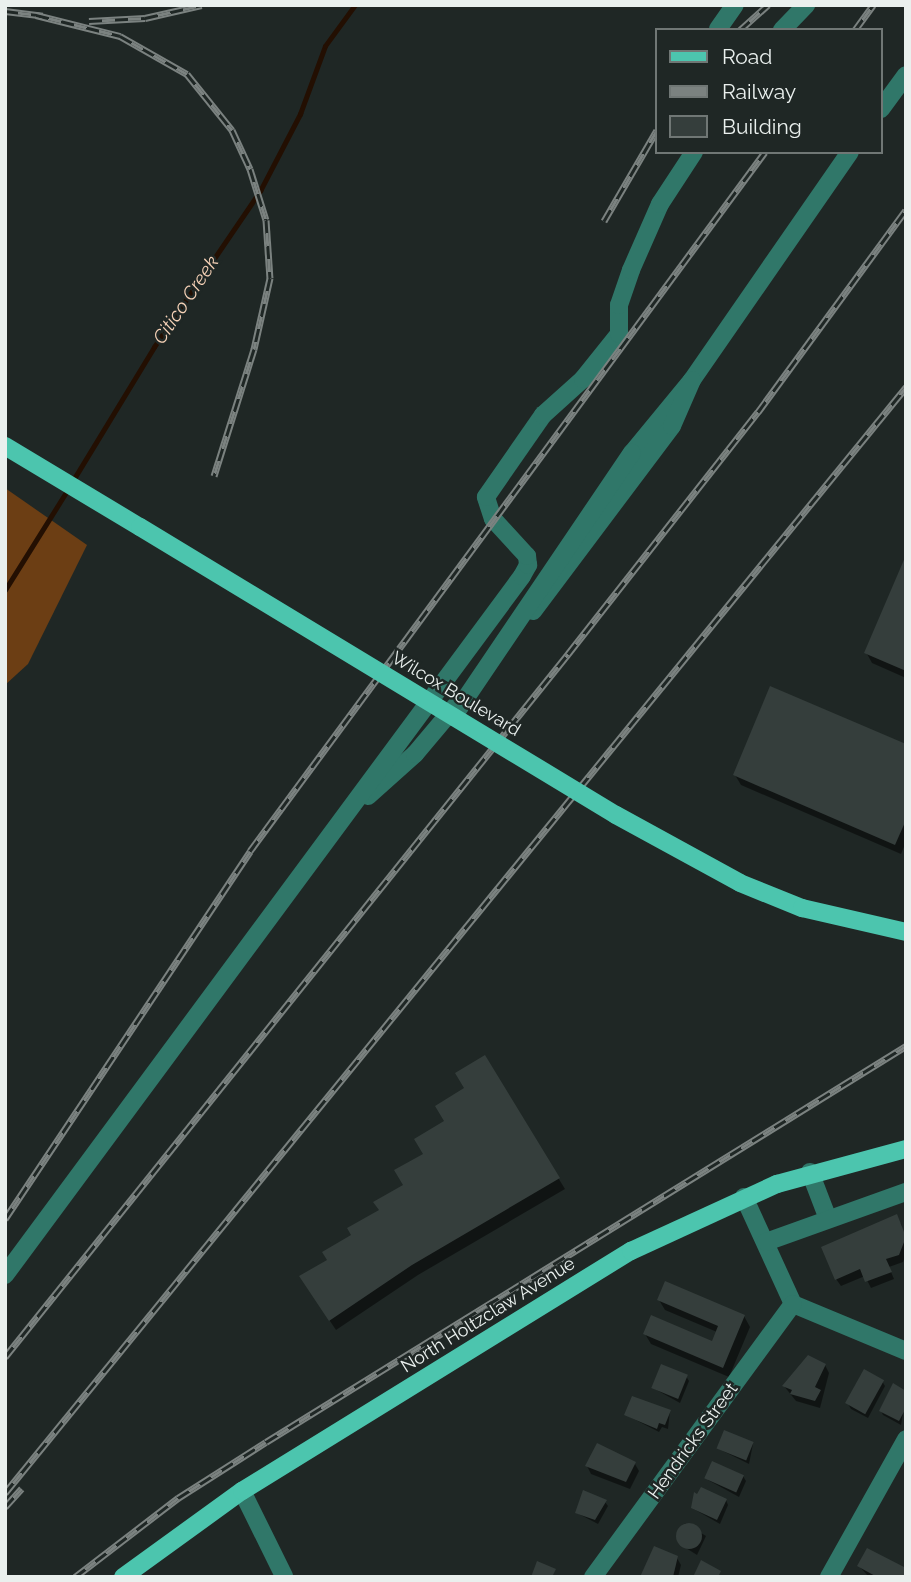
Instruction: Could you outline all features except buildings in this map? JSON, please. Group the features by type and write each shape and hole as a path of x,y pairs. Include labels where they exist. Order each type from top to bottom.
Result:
{"main road":[{"name":"Wilcox Boulevard","path":"5,446 616,815 740,883 789,903 906,932"},
{"name":"North Holtzclaw Avenue","path":"123,1577 242,1491 631,1251 744,1197 810,1172 906,1150"}],"street":[{"path":"719,28 735,5"},
{"path":"784,28 806,5"},
{"path":"883,106 906,75"},
{"path":"5,1275 345,817 528,565 520,546 493,520 486,497 543,415 583,379 619,334 619,305 631,270 660,204 693,154"},
{"path":"453,716 632,453 692,380 849,154"},
{"path":"345,817 415,754 563,574 672,426 692,380"},
{"path":"810,1172 828,1219"},
{"path":"766,1242 906,1192"},
{"path":"744,1197 793,1304 904,1345"},
{"name":"Hendricks Street","path":"593,1577 793,1304"},
{"path":"829,1577 906,1439"},
{"path":"242,1491 284,1576"}],"shaded area":[{"path":"5,488 87,545 28,664 5,685"}],"waterway":[{"name":"Citico Creek","path":"72,482 154,347 260,191 300,114 325,46 355,5"},
{"name":"Citico Creek","path":"5,590 68,489"}],"railway":[{"path":"89,21 145,18 202,5"},
{"path":"742,28 768,5"},
{"path":"856,28 873,5"},
{"path":"5,11 43,16"},
{"path":"36,15 120,36 187,74 232,130 250,169 266,220 270,278 254,349 214,476"},
{"path":"604,221 656,132"},
{"path":"5,1219 250,851 764,154"},
{"path":"5,1357 568,654 758,412 906,210"},
{"path":"5,1493 906,387"},
{"path":"75,1577 178,1498 906,1046"},
{"path":"5,1507 22,1488"}]}
